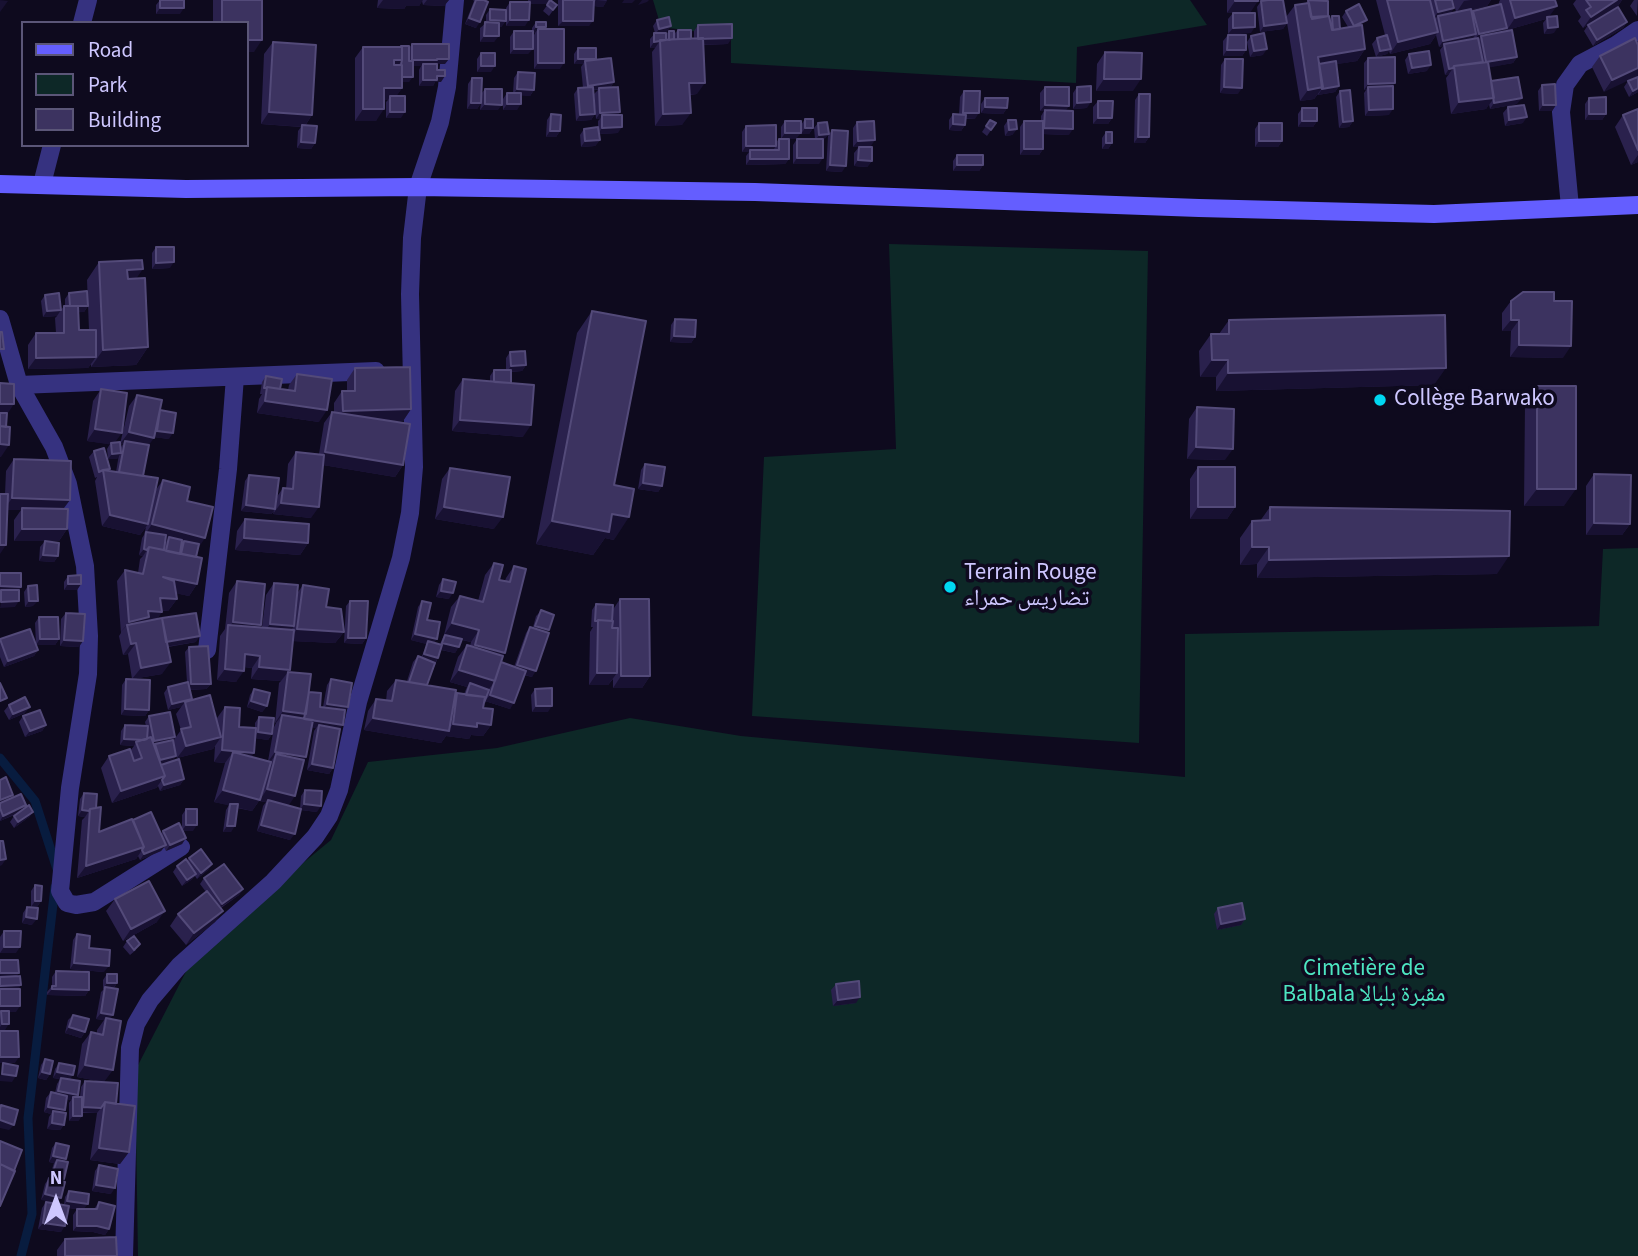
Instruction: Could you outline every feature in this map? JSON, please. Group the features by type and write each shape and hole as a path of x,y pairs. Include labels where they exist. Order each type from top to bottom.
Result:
{"main road":[{"path":"0,184 186,189 418,187 755,192 1434,214 1638,205"}],"street":[{"path":"83,21 88,0"},
{"path":"124,1256 130,1048 136,1024 150,1000 179,966 281,873 315,837 329,816 339,790 358,702 401,558 410,513 414,467 410,294 412,238 418,187 440,122 447,87 455,0"},
{"path":"1570,207 1561,112 1565,85 1580,64 1616,46 1638,30"},
{"path":"42,184 51,147"},
{"path":"0,319 19,386 54,447 68,484 85,566 88,674 70,788 60,891 68,903 76,905 94,902 181,847"},
{"path":"19,386 413,369"},
{"path":"207,650 228,469 235,377"}],"green space":[{"path":"653,0 1190,0 1207,25 1077,47 1076,83 731,63 731,36 661,27"},
{"name":"Terrain Rouge تضاريس حمراء","path":"889,244 1148,251 1139,743 752,716 764,457 896,449"},
{"name":"Cimetière de Balbala مقبرة بلبالا","path":"1638,548 1638,1256 138,1256 135,1071 197,950 331,840 368,762 497,748 630,718 741,736 1185,777 1185,634 1599,626 1603,549"}],"building":[{"path":"160,0 184,0 184,8 160,8"},
{"path":"222,0 262,0 262,40 248,40 248,21 222,21"},
{"path":"476,0 488,2 480,22 469,18"},
{"path":"550,0 557,5 553,10 547,5"},
{"path":"563,0 594,0 593,21 563,21"},
{"path":"1283,0 1287,23 1264,26 1261,1"},
{"path":"1308,0 1328,1 1328,16 1311,17"},
{"path":"1387,0 1430,0 1438,32 1398,42"},
{"path":"1435,0 1452,0 1454,8 1438,12"},
{"path":"1510,0 1555,0 1557,6 1515,18"},
{"path":"1586,0 1617,0 1591,17 1586,10 1591,7"},
{"path":"510,2 530,2 529,20 510,20"},
{"path":"1309,3 1312,19 1329,16 1332,30 1362,25 1365,49 1318,57 1323,87 1308,90 1295,5"},
{"path":"1359,4 1367,20 1354,26 1346,11"},
{"path":"1501,4 1507,28 1479,34 1473,11"},
{"path":"1618,7 1627,22 1597,40 1588,25"},
{"path":"490,9 506,10 506,21 490,20"},
{"path":"1471,9 1476,34 1443,41 1438,16"},
{"path":"1233,13 1255,13 1255,27 1233,28"},
{"path":"1332,16 1339,16 1340,29 1333,30"},
{"path":"1557,16 1558,27 1548,28 1547,17"},
{"path":"669,17 671,26 659,29 657,20"},
{"path":"485,22 499,23 499,36 484,36"},
{"path":"536,22 546,22 546,27 536,27"},
{"path":"732,24 732,38 698,39 698,25"},
{"path":"538,29 564,29 564,63 538,63"},
{"path":"678,30 691,30 691,39 678,39"},
{"path":"1512,30 1517,57 1486,62 1481,36"},
{"path":"514,31 533,31 533,49 514,49"},
{"path":"669,31 674,31 674,39 669,40"},
{"path":"654,33 666,33 666,40 654,42"},
{"path":"1264,33 1267,49 1254,51 1251,36"},
{"path":"1228,35 1246,35 1246,50 1227,50"},
{"path":"1387,35 1391,49 1380,51 1377,38"},
{"path":"703,38 705,83 689,83 691,113 663,114 660,40"},
{"path":"1478,38 1483,62 1449,69 1444,44"},
{"path":"1635,38 1638,45 1638,68 1612,80 1600,56"},
{"path":"273,42 316,45 312,115 269,112"},
{"path":"412,44 449,44 449,59 412,60"},
{"path":"401,46 409,46 413,77 402,77"},
{"path":"363,47 402,47 402,60 394,60 394,65 402,65 402,88 384,88 384,109 363,109"},
{"path":"578,48 596,48 596,59 578,59"},
{"path":"1429,51 1431,65 1412,68 1409,54"},
{"path":"1105,52 1142,53 1141,79 1104,79"},
{"path":"481,53 495,53 495,66 481,66"},
{"path":"1395,57 1395,83 1368,84 1368,58"},
{"path":"611,58 614,82 588,86 585,61"},
{"path":"1225,59 1243,59 1242,88 1224,87"},
{"path":"1336,61 1339,86 1322,89 1319,64"},
{"path":"1488,62 1494,98 1459,102 1454,66"},
{"path":"423,64 437,64 437,70 445,70 445,76 437,76 437,80 423,80"},
{"path":"518,72 535,73 534,90 517,89"},
{"path":"1518,77 1522,98 1494,103 1491,81"},
{"path":"1638,77 1638,88 1633,91 1628,81"},
{"path":"472,78 482,78 481,103 471,103"},
{"path":"1555,84 1556,105 1543,105 1542,85"},
{"path":"1091,86 1091,102 1077,103 1077,87"},
{"path":"1393,86 1393,109 1369,110 1368,87"},
{"path":"593,87 595,114 580,115 578,88"},
{"path":"618,87 620,112 600,113 599,88"},
{"path":"1045,87 1069,87 1069,106 1045,105"},
{"path":"485,89 502,89 502,105 485,104"},
{"path":"1350,90 1353,121 1343,122 1340,91"},
{"path":"964,91 980,91 979,113 963,113"},
{"path":"507,93 521,93 521,104 507,104"},
{"path":"1139,94 1150,94 1149,137 1138,137"},
{"path":"390,96 405,96 405,112 390,112"},
{"path":"1606,97 1606,114 1589,114 1589,98"},
{"path":"985,98 1008,98 1007,108 985,107"},
{"path":"1098,101 1113,101 1112,118 1098,118"},
{"path":"1524,105 1527,117 1509,120 1508,107"},
{"path":"1302,108 1317,108 1317,121 1302,121"},
{"path":"1638,109 1638,150 1623,115"},
{"path":"1045,110 1073,111 1073,129 1044,128"},
{"path":"551,114 561,115 560,131 550,131"},
{"path":"953,114 966,115 965,125 953,124"},
{"path":"602,115 622,115 622,127 602,128"},
{"path":"805,119 813,119 813,128 805,128"},
{"path":"990,120 996,123 991,130 986,126"},
{"path":"1008,120 1016,120 1017,129 1009,130"},
{"path":"785,121 801,121 801,133 785,133"},
{"path":"874,121 875,140 858,141 857,122"},
{"path":"1024,121 1043,121 1043,149 1024,149"},
{"path":"827,122 829,134 819,135 818,123"},
{"path":"1259,123 1282,123 1282,141 1259,141"},
{"path":"302,125 317,126 315,143 301,142"},
{"path":"776,125 776,146 746,146 746,126"},
{"path":"598,127 600,140 585,141 584,129"},
{"path":"832,130 848,131 846,166 830,165"},
{"path":"1106,132 1112,132 1112,143 1106,143"},
{"path":"779,139 789,139 789,159 750,159 750,150 779,150"},
{"path":"797,139 823,139 823,158 797,158"},
{"path":"859,147 872,147 872,161 858,160"},
{"path":"957,155 983,155 983,165 957,165"},
{"path":"156,247 174,247 174,262 156,263"},
{"path":"142,260 143,269 127,270 128,279 145,278 148,347 103,350 99,262"},
{"path":"87,291 88,306 70,306 69,293"},
{"path":"1523,292 1554,292 1554,301 1572,301 1571,346 1519,345 1519,320 1511,320 1511,301"},
{"path":"59,293 61,310 47,311 45,295"},
{"path":"64,306 78,306 79,330 96,330 96,357 36,358 36,333 64,333"},
{"path":"592,311 646,321 614,485 634,489 629,517 612,514 609,532 552,521"},
{"path":"1445,315 1446,368 1228,373 1228,360 1212,360 1211,334 1229,334 1229,320"},
{"path":"675,319 696,320 695,337 674,336"},
{"path":"2,332 4,349 0,349"},
{"path":"525,351 526,365 511,366 510,352"},
{"path":"410,367 411,409 343,411 342,391 355,391 355,368"},
{"path":"494,370 511,370 511,383 494,382"},
{"path":"297,374 332,379 327,410 265,401 267,387 295,391"},
{"path":"266,376 282,379 280,389 264,388"},
{"path":"463,379 534,385 531,425 460,420"},
{"path":"0,383 14,384 14,404 0,404"},
{"path":"1537,386 1576,386 1576,489 1537,489"},
{"path":"101,389 127,393 122,433 95,429"},
{"path":"137,395 162,400 154,438 129,432"},
{"path":"1197,407 1234,409 1233,449 1196,447"},
{"path":"160,410 176,413 173,433 157,431"},
{"path":"332,412 410,424 403,465 325,452"},
{"path":"0,413 7,413 6,427 0,426"},
{"path":"0,426 10,427 9,445 0,444"},
{"path":"125,441 149,445 143,476 119,472"},
{"path":"120,442 121,453 112,454 111,443"},
{"path":"104,448 110,469 99,472 94,451"},
{"path":"296,452 324,455 319,507 281,503 283,488 293,489"},
{"path":"14,459 71,461 70,500 12,498"},
{"path":"645,464 665,467 662,486 643,483"},
{"path":"1198,467 1235,467 1235,507 1198,507"},
{"path":"450,468 510,477 503,517 444,507"},
{"path":"103,470 158,478 148,524 110,515"},
{"path":"1594,474 1631,475 1630,524 1594,523"},
{"path":"249,475 279,478 275,509 246,505"},
{"path":"163,480 190,487 187,501 213,507 205,538 152,524"},
{"path":"0,494 8,494 6,545 0,545"},
{"path":"1270,507 1510,511 1509,556 1269,560 1269,547 1252,547 1252,521 1270,520"},
{"path":"22,508 68,509 67,529 22,529"},
{"path":"245,519 309,524 308,543 244,538"},
{"path":"146,532 166,535 164,550 149,547 144,549"},
{"path":"169,537 182,540 180,554 166,551"},
{"path":"45,541 59,543 58,556 43,555"},
{"path":"184,541 199,544 196,557 181,554"},
{"path":"149,547 202,558 197,584 163,577 174,581 177,599 160,598 162,612 148,611 149,617 129,622 125,570 143,574"},
{"path":"494,563 503,565 499,580 510,582 514,566 526,569 505,653 475,645 479,630 452,623 460,596 483,602"},
{"path":"0,573 21,573 21,587 0,586"},
{"path":"81,575 81,584 68,584 68,576"},
{"path":"443,579 456,582 453,593 441,591"},
{"path":"237,581 265,584 261,625 233,622"},
{"path":"274,583 298,585 294,626 270,624"},
{"path":"37,585 38,601 29,601 28,586"},
{"path":"303,585 329,589 326,607 341,609 344,632 297,629"},
{"path":"1,590 19,590 19,601 1,602"},
{"path":"620,599 649,599 650,676 621,676"},
{"path":"350,601 368,601 366,638 348,638"},
{"path":"422,601 431,603 427,620 440,622 437,639 415,634"},
{"path":"596,604 613,605 612,621 595,621"},
{"path":"541,610 554,615 549,630 535,626"},
{"path":"66,613 85,614 83,641 64,640"},
{"path":"196,613 200,636 166,642 162,618"},
{"path":"39,617 58,617 59,639 40,639"},
{"path":"162,618 171,662 141,668 136,643 131,644 127,625"},
{"path":"598,620 613,621 612,628 618,628 617,673 597,673"},
{"path":"228,625 294,630 290,670 259,667 260,656 245,654 244,671 225,669"},
{"path":"530,627 549,633 536,671 517,665"},
{"path":"30,629 38,650 8,661 0,639"},
{"path":"445,635 462,639 459,647 442,643"},
{"path":"428,641 442,645 438,658 424,654"},
{"path":"467,645 503,656 495,681 459,670"},
{"path":"208,646 211,684 191,684 189,647"},
{"path":"418,656 435,663 427,685 409,682"},
{"path":"501,662 526,671 514,703 490,695"},
{"path":"288,672 311,674 306,714 283,711"},
{"path":"126,679 150,680 149,710 125,709"},
{"path":"331,679 352,683 348,707 327,704"},
{"path":"396,680 456,690 449,731 373,718 376,699 392,701"},
{"path":"188,682 192,699 172,704 168,687"},
{"path":"0,683 7,698 0,701"},
{"path":"470,683 489,690 484,703 485,697 466,695"},
{"path":"552,688 552,706 536,706 535,689"},
{"path":"254,689 270,693 267,706 251,701"},
{"path":"309,692 321,693 320,707 345,710 343,725 304,719"},
{"path":"457,693 485,697 483,708 493,709 491,725 477,723 477,727 453,724"},
{"path":"210,695 221,737 186,746 181,729 191,727 185,702"},
{"path":"25,697 30,707 13,714 9,705"},
{"path":"225,707 240,708 239,727 256,728 254,753 222,750"},
{"path":"40,710 46,725 30,731 23,716"},
{"path":"170,712 175,737 154,741 149,716"},
{"path":"282,715 313,720 306,757 275,752"},
{"path":"259,717 274,718 272,734 258,732"},
{"path":"125,725 148,726 147,739 124,739"},
{"path":"319,725 340,729 333,768 312,764"},
{"path":"151,737 165,776 121,791 109,756 130,749 134,761 142,758 136,742"},
{"path":"173,740 176,756 160,760 155,744"},
{"path":"233,752 271,762 260,800 223,790"},
{"path":"276,754 304,760 295,796 267,789"},
{"path":"179,759 184,779 164,785 162,780 165,776 161,765"},
{"path":"6,777 13,795 0,800 0,780"},
{"path":"305,790 322,791 321,806 304,804"},
{"path":"84,793 97,794 96,808 82,810"},
{"path":"21,794 26,805 3,816 0,803"},
{"path":"268,800 301,809 295,834 261,825"},
{"path":"230,804 238,804 235,826 227,826"},
{"path":"29,805 33,812 18,822 14,816"},
{"path":"101,807 99,832 132,819 144,847 86,866 90,809"},
{"path":"186,809 197,809 197,825 186,825"},
{"path":"151,812 166,845 144,854 144,847 133,820"},
{"path":"179,823 186,838 170,845 163,831"},
{"path":"0,841 3,841 6,859 0,860"},
{"path":"201,849 212,864 201,873 189,858"},
{"path":"186,859 196,874 187,880 177,866"},
{"path":"224,864 243,889 222,904 204,878"},
{"path":"149,881 165,911 131,929 115,899"},
{"path":"35,885 42,886 41,901 35,901"},
{"path":"207,891 223,911 194,933 178,914"},
{"path":"1242,903 1245,919 1221,924 1218,908"},
{"path":"27,907 38,908 37,919 26,917"},
{"path":"4,931 21,931 20,947 4,947"},
{"path":"77,934 90,936 89,948 110,950 109,966 74,963"},
{"path":"134,936 140,944 134,950 127,941"},
{"path":"0,960 18,960 19,973 0,973"},
{"path":"56,971 89,972 89,990 52,989 52,986 56,986"},
{"path":"107,974 117,974 117,983 107,983"},
{"path":"20,976 21,985 0,986 0,977"},
{"path":"859,981 860,997 838,1000 836,984"},
{"path":"105,987 118,989 113,1015 101,1013"},
{"path":"0,989 20,989 20,1006 0,1006"},
{"path":"1,1011 9,1011 9,1024 2,1024"},
{"path":"73,1015 89,1019 85,1032 69,1027"},
{"path":"106,1018 121,1021 113,1070 85,1065 91,1032 103,1035"},
{"path":"0,1031 18,1031 19,1057 0,1057"},
{"path":"45,1059 53,1061 50,1074 42,1072"},
{"path":"3,1063 18,1066 16,1076 2,1074"},
{"path":"59,1063 75,1066 73,1075 57,1072"},
{"path":"61,1078 80,1081 78,1095 58,1091"},
{"path":"85,1081 118,1083 116,1104 105,1102 101,1108 83,1107"},
{"path":"51,1092 67,1096 65,1110 48,1107"},
{"path":"73,1097 82,1097 82,1116 73,1116"},
{"path":"105,1102 135,1106 129,1152 99,1148"},
{"path":"1,1105 18,1110 14,1125 0,1120"},
{"path":"53,1111 66,1113 64,1125 52,1123"},
{"path":"0,1141 22,1150 14,1171 0,1164"},
{"path":"56,1143 69,1146 66,1159 53,1156"},
{"path":"57,1160 68,1162 64,1179 52,1175"},
{"path":"0,1164 15,1171 0,1206"},
{"path":"99,1165 118,1169 115,1188 96,1185"},
{"path":"49,1178 65,1182 61,1198 45,1194"},
{"path":"69,1191 89,1194 88,1204 67,1201"},
{"path":"46,1202 69,1206 65,1226 43,1223"},
{"path":"99,1202 115,1206 109,1229 77,1226 77,1209 97,1209"},
{"path":"116,1237 117,1256 65,1256 65,1239"}],"waterway":[{"path":"0,758 35,801 57,869"},
{"path":"21,1256 32,1214 28,1118 55,887"}],"place":[{"name":"Collège Barwako","path":"1380,400"},
{"name":"Terrain Rouge تضاريس حمراء","path":"950,587"}]}
